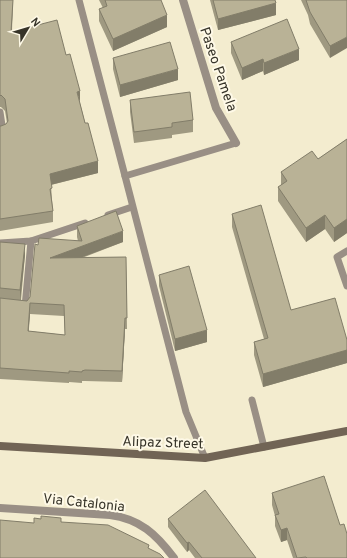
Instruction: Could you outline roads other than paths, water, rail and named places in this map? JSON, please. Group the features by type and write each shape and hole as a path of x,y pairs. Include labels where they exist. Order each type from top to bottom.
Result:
{"main road":[{"name":"Alipaz Street","path":"0,446 205,458 347,431"}],"street":[{"name":"Paseo Pamela","path":"183,0 216,108 236,144"},
{"name":"Via Catalonia","path":"0,508 124,517 137,523 159,539 174,558"}],"lane":[{"path":"79,0 186,412 205,458"},
{"path":"0,112 3,132 0,133"},
{"path":"125,176 236,144"},
{"path":"0,243 31,241 132,207"},
{"path":"12,306 25,307 31,241"},
{"path":"347,251 337,257 347,286"},
{"path":"252,400 264,447"}]}
